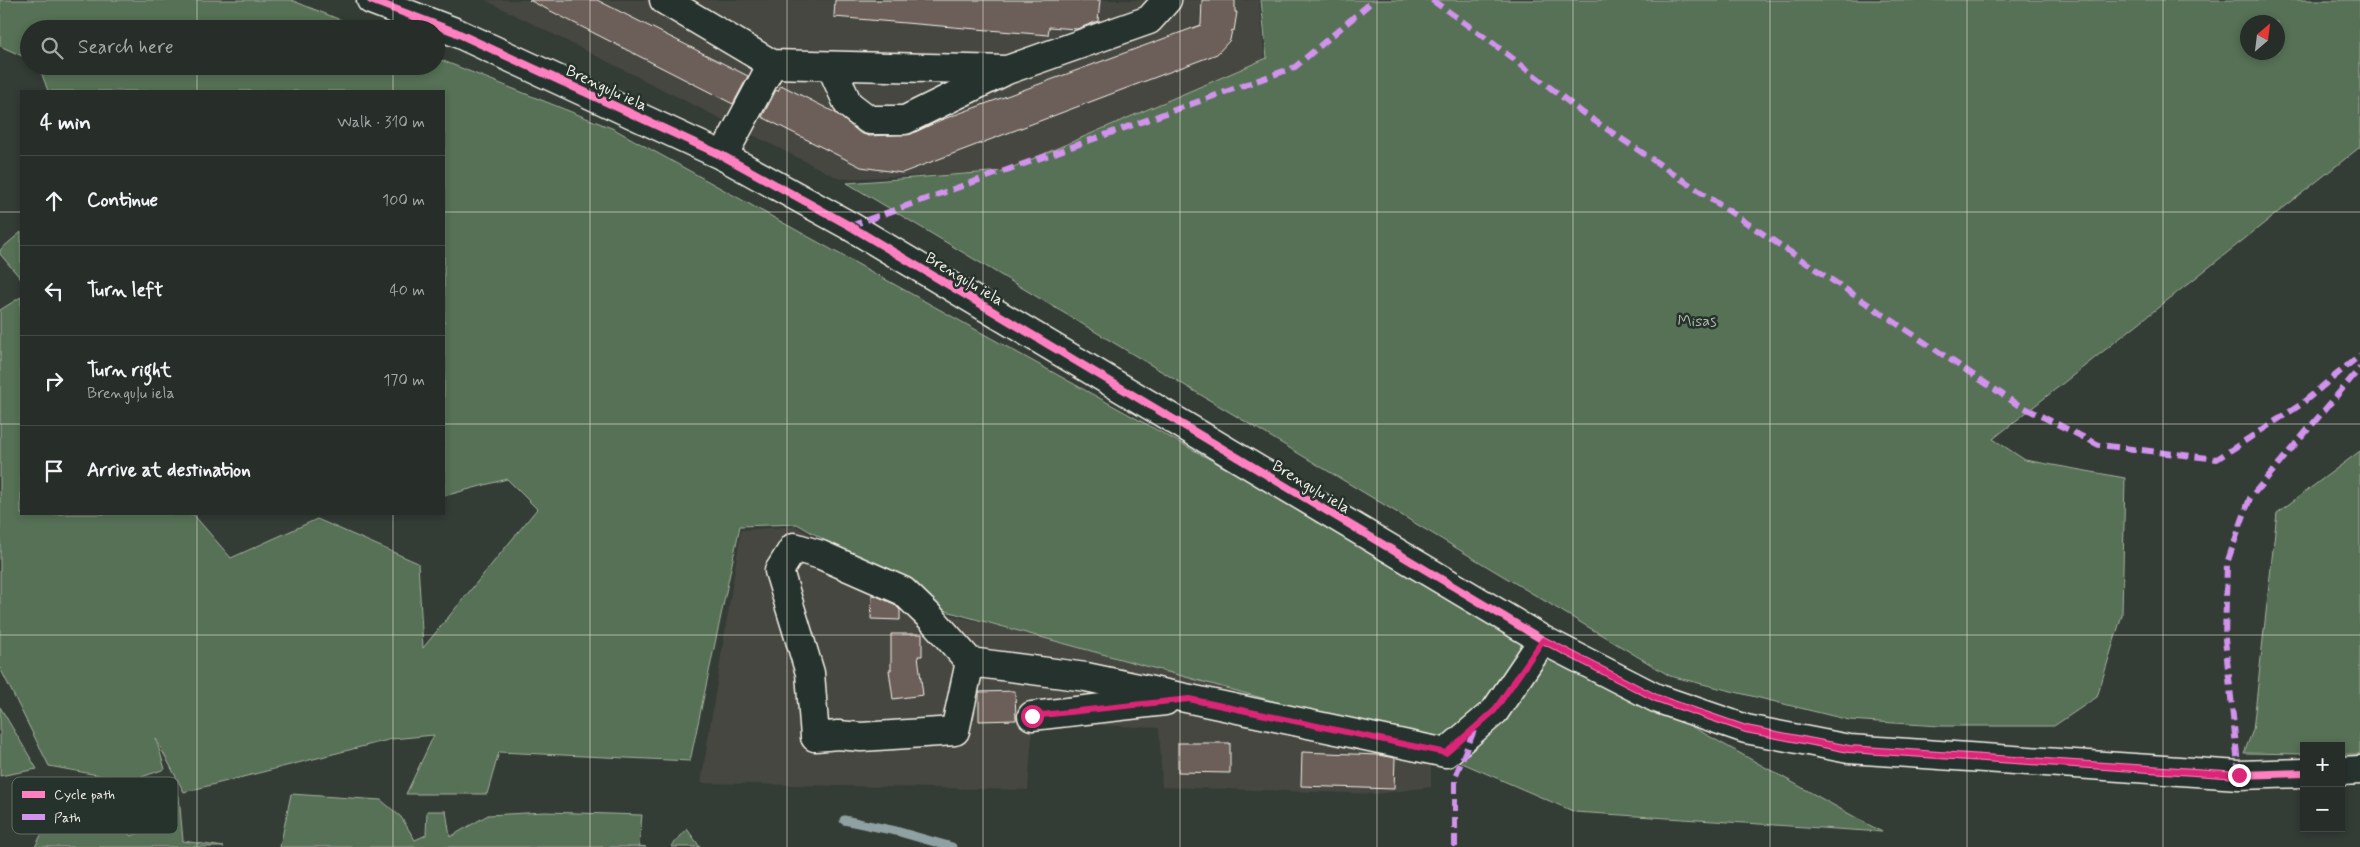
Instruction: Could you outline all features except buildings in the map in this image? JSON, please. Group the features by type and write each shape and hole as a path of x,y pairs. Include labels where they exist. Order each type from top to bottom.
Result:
{"street":[{"name":"Brenguļu iela","path":"372,0 424,20"},
{"path":"664,0 772,64 1007,70"},
{"path":"831,66 848,104 869,120 905,120 1007,70 1150,20 1167,0"},
{"name":"Brenguļu iela","path":"445,28 723,156 850,226 1543,640 1656,698 1746,729 1849,749 2239,775 2300,772"},
{"path":"723,156 772,64"},
{"path":"970,662 955,731 861,737 838,735 815,737 810,673 779,571 794,548 821,555 903,591 970,662 1086,676 1446,753 1494,711 1543,640"},
{"path":"1032,716 1189,699"},
{"path":"2345,771 2360,770"}],"shaded area":[{"path":"485,0 1259,0 1265,60 1005,172 840,179"},
{"path":"796,526 945,614 1340,702 1431,743 1431,787 1377,794 1162,787 1159,728 1033,722 1028,790 701,783 741,530"}],"green space":[{"path":"0,0 291,0 341,20 20,20 20,55 0,46"},
{"name":"Misas","path":"1261,0 2360,0 2360,147 1993,439 2025,460 2125,478 2122,615 2097,697 2054,726 1939,726 1849,720 1670,676 847,183 1004,171 1267,58"},
{"path":"445,62 614,129 1882,832 1575,812 1400,736 946,611 797,524 740,526 690,761 499,752 487,794 406,794 434,735 392,739 184,792 178,777 176,777 156,739 165,769 142,777 108,777 49,766 0,668 0,310 20,298 20,515 194,515 231,558 317,519 418,563 423,648 537,509 507,479 445,496 445,90 48,90 42,75 445,75"},
{"path":"20,233 20,278 0,254 0,250"},
{"path":"2360,451 2360,754 2345,754 2345,742 2300,742 2300,754 2244,753 2253,730 2277,513"},
{"path":"0,707 37,769 0,776"},
{"path":"291,794 381,800 401,817 415,840 426,835 427,811 446,811 450,837 488,815 545,812 642,815 639,846 646,847 280,847"},
{"path":"179,796 183,841 224,847 35,847 42,834 129,834 131,836 136,834 178,834"},
{"path":"687,829 700,847 671,847"}],"waterway":[{"path":"844,820 896,831 952,847"}],"marked path":[{"path":"850,226 1295,67 1374,0"},
{"path":"1432,0 1490,41 1583,113 2015,403 2099,445 2217,459 2300,405 2360,355"},
{"path":"2239,775 2225,639 2227,563 2250,498 2360,368"},
{"path":"1455,847 1455,777 1475,728"}],"cycle path":[{"path":"371,0 424,20"},
{"path":"445,28 723,156 850,226 1543,640 1656,698 1746,729 1849,749 2239,775 2300,773"}],"route":[{"path":"1032,716 1189,699 1446,753 1494,711 1543,640 1656,698 1746,729 1849,749 2239,775"}]}
